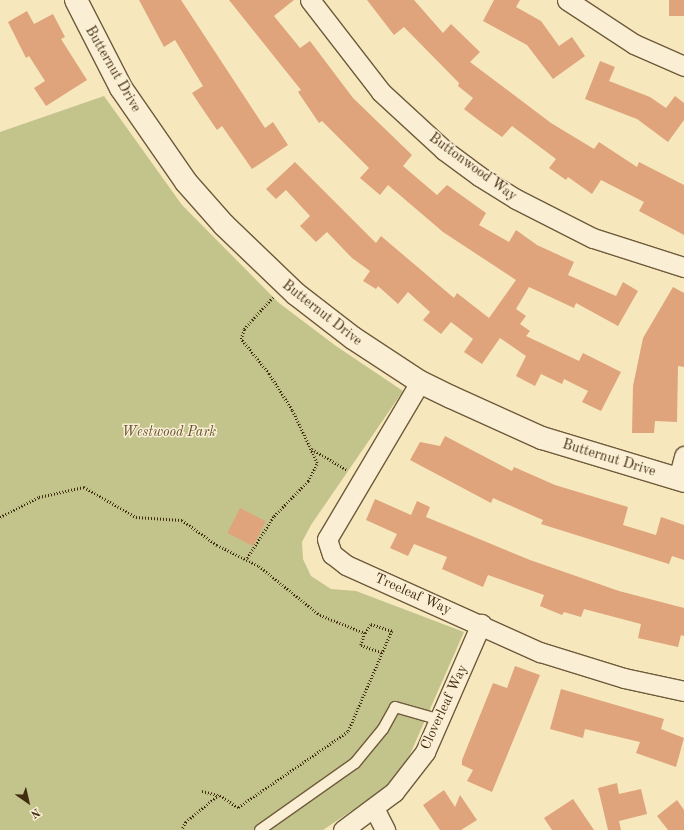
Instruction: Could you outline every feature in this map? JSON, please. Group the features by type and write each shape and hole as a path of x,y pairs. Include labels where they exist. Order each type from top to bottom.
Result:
{"street":[{"name":"Butternut Drive","path":"76,0 121,88 152,136 224,225 284,284 353,338 420,382 542,438 681,480"},
{"name":"Buttonwood Way","path":"310,0 381,92 439,145 479,176 516,199 593,238 684,267"},
{"path":"567,0 634,44 684,66"},
{"name":"Treeleaf Way","path":"420,382 327,539 332,554 346,565 481,624 540,652 624,678 684,691"},
{"path":"681,480 684,456"},
{"name":"Cloverleaf Way","path":"343,830 394,792 425,752 441,720 481,624"},
{"path":"374,808 384,830"}],"lane":[{"path":"260,830 355,763 384,729 395,706 441,720"}],"path":[{"path":"247,558 274,516 308,481 317,463 311,449 269,374 241,339 244,330 284,284"},
{"path":"311,449 363,479"},
{"path":"0,517 39,497 84,487 136,517 182,520 216,545 247,558 320,615 365,633"},
{"path":"202,791 219,796 238,808 348,732 383,653 392,631 371,624 365,633 361,645 383,653"},
{"path":"182,830 186,822 219,796"}],"green space":[{"name":"Westwood Park","path":"104,96 182,205 279,303 336,346 403,391 311,525 302,542 303,559 311,576 331,589 356,591 464,632 404,768 387,787 323,830 0,830 0,132"}],"building":[{"path":"139,0 181,0 265,128 273,122 288,145 252,169 222,126 217,130 192,93 203,86 175,40 164,47"},
{"path":"229,0 294,0 274,16 300,48 310,41 353,98 412,155 403,166 437,195 447,185 486,213 479,225 509,242 516,230 537,245 574,262 568,275 616,296 623,282 638,291 618,326 576,303 574,308 529,287 516,309 526,316 520,324 530,331 526,336 579,361 583,353 621,372 601,411 582,402 588,391 564,379 562,384 541,374 535,386 516,376 526,356 500,338 482,364 464,352 473,339 451,322 441,334 423,320 430,312 408,292 398,304 378,286 376,289 363,281 370,271 352,258 327,232 316,242 300,226 310,216 286,190 276,199 266,189 295,162 376,243 381,236 454,298 457,293 489,318 516,280 443,232 388,185 380,195 360,178 369,168 322,121 319,123 298,92 301,90"},
{"path":"367,0 414,0 443,33 451,24 480,52 470,62 551,123 594,149 599,142 637,167 639,162 684,185 684,235 639,211 644,202 601,180 592,194 568,177 566,180 549,168 556,159 512,126 502,137 481,122 464,109 473,98 458,86 459,83 404,27 394,35"},
{"path":"494,0 520,0 516,7 541,21 559,46 572,37 585,56 553,79 527,45 483,21"},
{"path":"669,0 684,0 684,16 669,16"},
{"path":"27,11 34,24 53,14 65,37 61,39 87,80 46,106 34,88 45,81 29,56 26,58 8,22"},
{"path":"600,61 615,67 609,81 650,97 666,108 675,96 684,103 684,120 668,142 637,119 585,99"},
{"path":"673,287 684,293 684,367 678,366 677,422 655,421 654,433 632,433 633,386 643,338"},
{"path":"445,436 512,471 514,467 555,485 628,507 623,525 656,535 661,517 684,525 684,560 672,556 669,564 541,524 543,520 493,498 491,503 410,460 420,442 440,446"},
{"path":"375,499 411,515 417,501 430,507 426,517 530,560 619,591 684,608 684,636 681,635 678,647 638,638 641,624 584,609 581,617 564,612 562,615 540,606 544,595 488,575 483,587 442,569 447,557 414,544 408,556 390,548 397,534 366,520"},
{"path":"240,508 266,521 253,546 227,533"},
{"path":"515,666 540,675 492,792 467,781 473,770 462,765 462,760 493,683 507,688"},
{"path":"561,689 664,719 661,729 684,738 676,767 636,753 640,742 585,729 583,738 550,729"},
{"path":"617,783 619,794 641,789 647,814 619,821 621,830 608,830 598,788"},
{"path":"444,790 455,807 460,795 477,820 461,830 440,830 423,805"},
{"path":"573,799 594,830 552,830 544,818"},
{"path":"677,800 684,810 684,830 668,830 657,816"}]}
